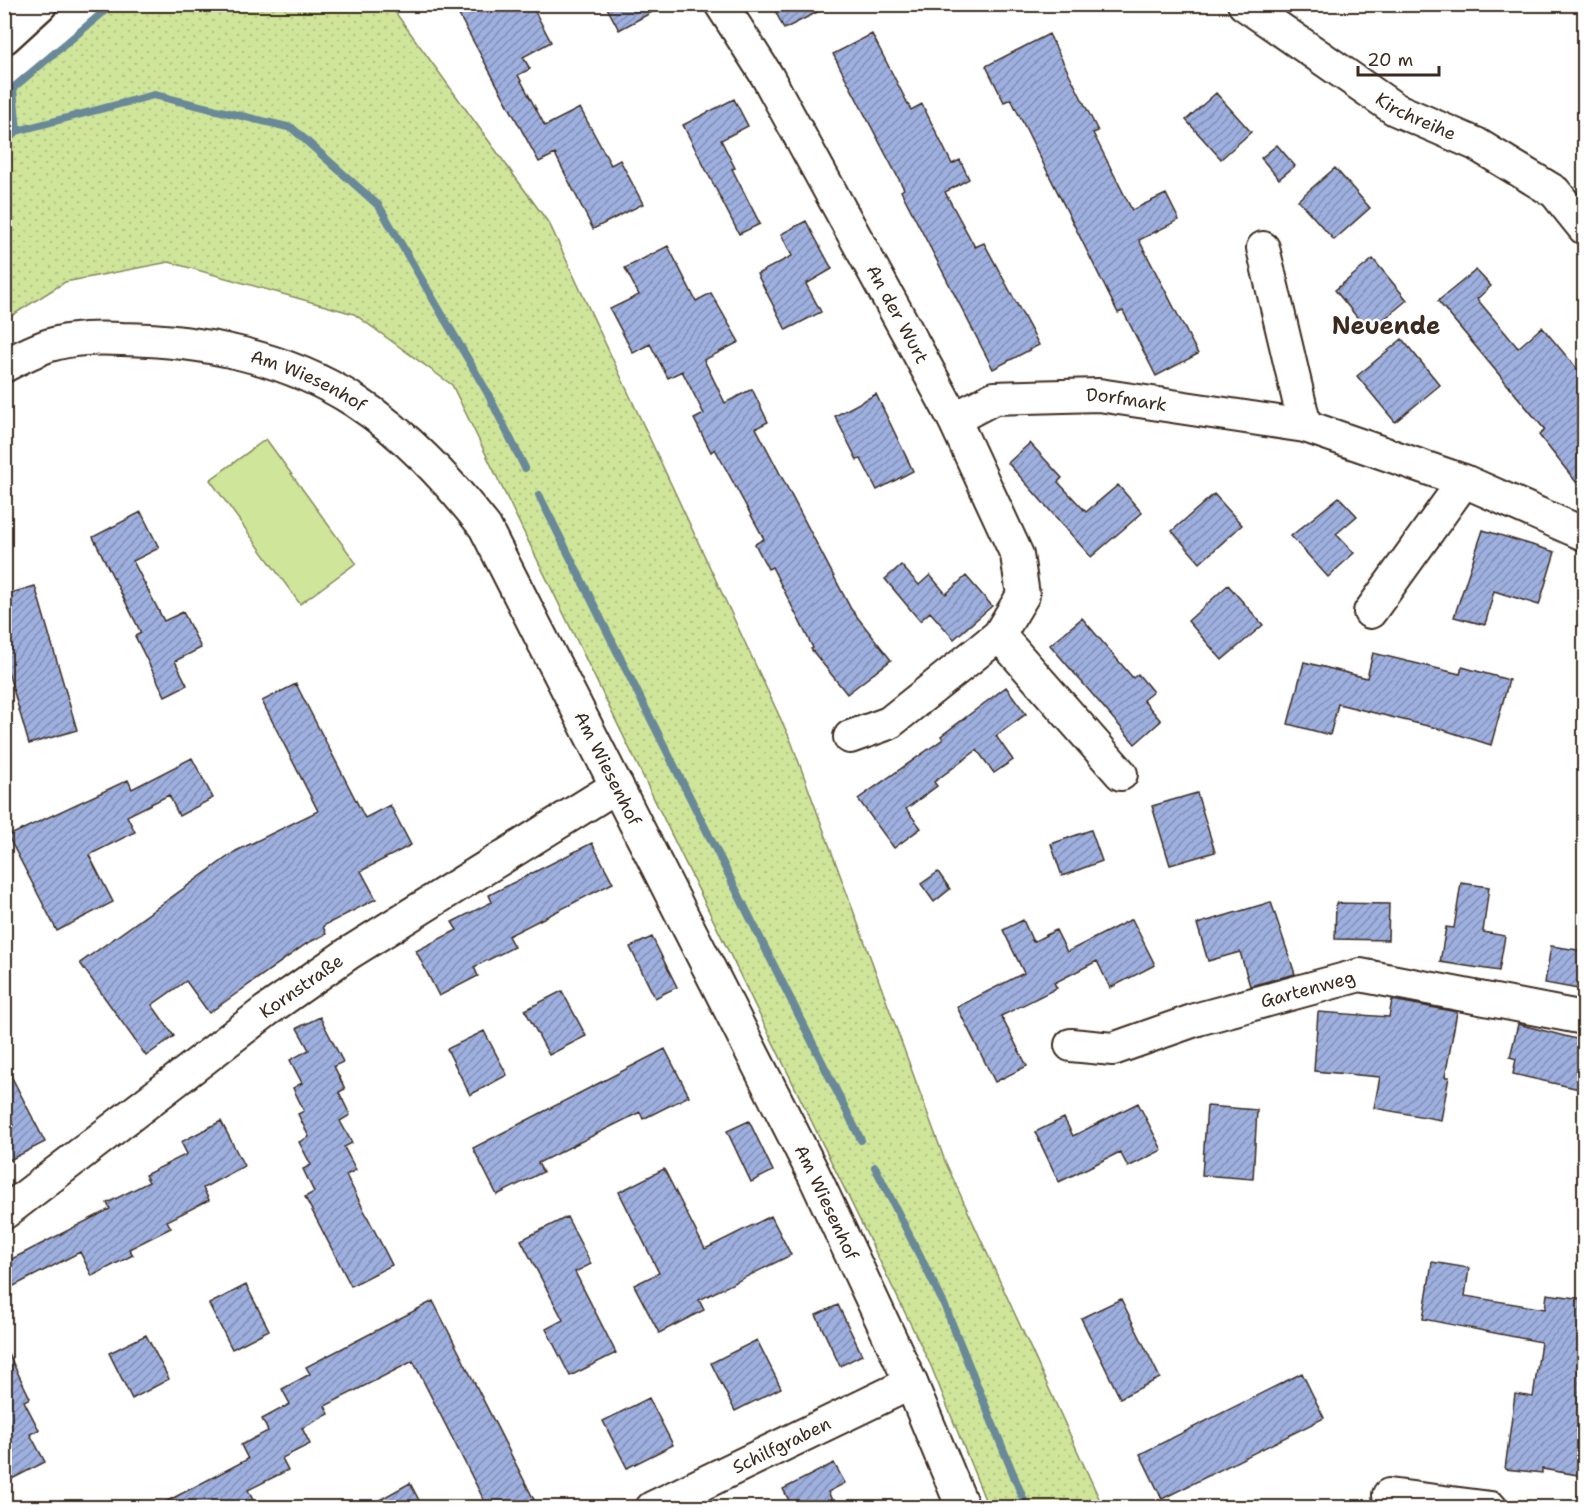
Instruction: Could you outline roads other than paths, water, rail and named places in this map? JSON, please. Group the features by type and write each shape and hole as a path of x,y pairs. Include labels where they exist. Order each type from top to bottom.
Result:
{"main road":[{"path":"4,37 40,4"}],"street":[{"name":"An der Wurt","path":"721,4 767,76 954,419 1017,555 1022,574 1023,596 999,635 889,723 850,737"},
{"name":"Kirchreihe","path":"1244,4 1395,109 1476,144 1555,192 1584,228"},
{"path":"1263,248 1305,426"},
{"name":"Am Wiesenhof","path":"4,366 50,345 79,339 159,339 205,345 251,356 304,374 354,400 392,427 428,458 485,527 617,786 814,1175 911,1383 963,1508"},
{"name":"Dorfmark","path":"954,419 994,398 1099,395 1305,426 1464,481 1584,534"},
{"path":"1370,612 1464,481"},
{"path":"999,635 1121,774"},
{"name":"Kornstraße","path":"4,1213 293,992 349,953 617,786"},
{"name":"Gartenweg","path":"1071,1045 1113,1049 1198,1019 1360,975 1584,1018"},
{"name":"Schilfgraben","path":"652,1508 911,1383"},
{"path":"1389,1495 1491,1508"}],"waterway":[{"path":"17,131 13,88 113,4"},
{"path":"4,143 17,131 154,95 292,128 379,206 487,392 525,468"},
{"path":"539,495 861,1140"},
{"path":"875,1167 944,1304 1027,1508"}],"district":[{"name":"Neuende","path":"1386,326"}]}
